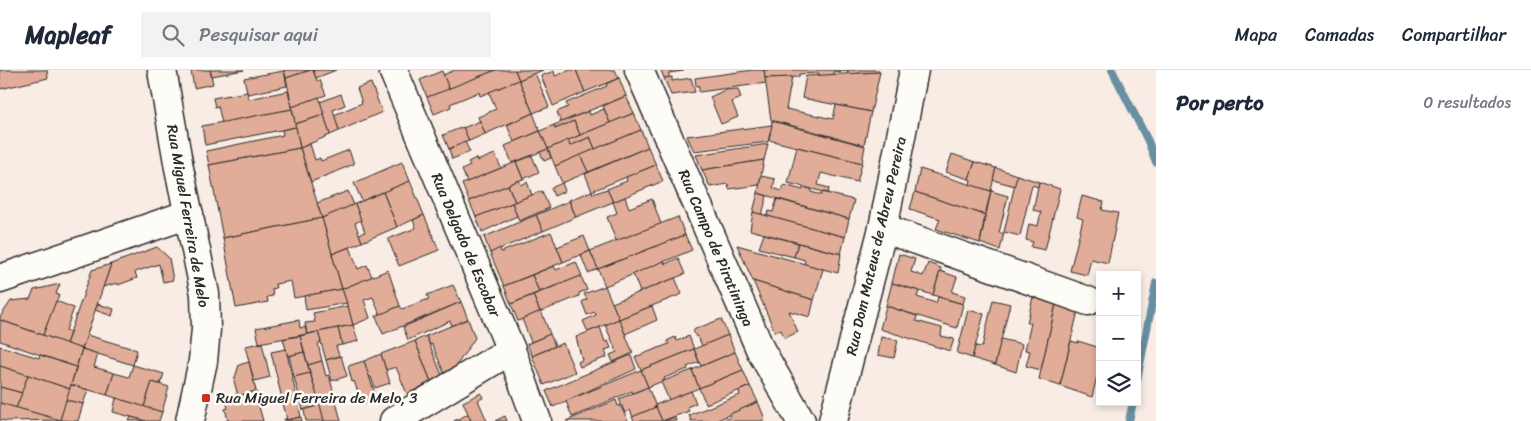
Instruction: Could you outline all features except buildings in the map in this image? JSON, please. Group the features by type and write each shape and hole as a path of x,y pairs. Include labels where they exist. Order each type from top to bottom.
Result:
{"street":[{"name":"Rua Miguel Ferreira de Melo","path":"162,70 179,168 205,294 206,329 203,361 190,421"},
{"name":"Rua Delgado de Escobar","path":"393,70 511,350 537,421"},
{"name":"Rua Campo de Piratininga","path":"638,70 760,351 801,421"},
{"name":"Rua Dom Mateus de Abreu Pereira","path":"833,421 883,228 914,70"},
{"path":"0,279 189,214"},
{"path":"883,228 1088,301"},
{"path":"394,421 511,350"}],"waterway":[{"path":"1112,70 1148,141 1156,162"},
{"path":"1141,361 1156,283"},
{"path":"1129,421 1132,406"}],"place":[{"name":"Rua Miguel Ferreira de Melo, 3","path":"206,398"}]}
